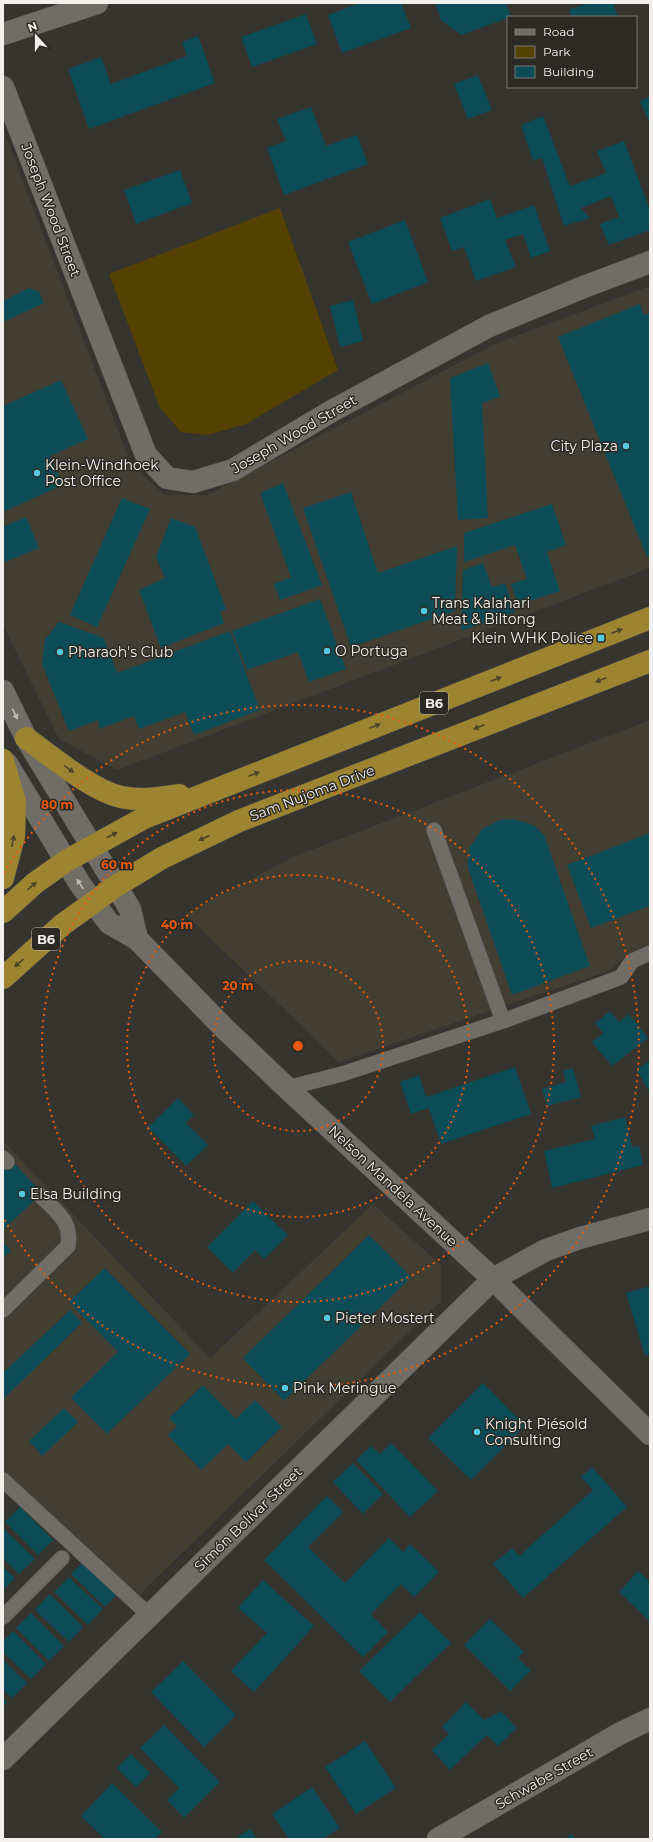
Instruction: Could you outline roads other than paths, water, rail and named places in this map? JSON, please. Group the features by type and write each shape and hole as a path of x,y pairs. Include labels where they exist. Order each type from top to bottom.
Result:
{"highway":[{"name":"B6","path":"3,912 34,883 66,861 92,845 144,818 650,618"},
{"name":"Sam Nujoma Drive","path":"3,978 62,925 92,902 162,858 239,821 650,661"},
{"path":"26,738 89,783 120,797 154,799 218,788"},
{"path":"3,759 14,802 14,836 3,878"}],"street":[{"path":"3,34 97,3"},
{"name":"Joseph Wood Street","path":"3,87 146,454 167,478 193,482 233,470 330,412 489,326 586,286 650,262"},
{"path":"3,691 26,738 130,909 137,939"},
{"name":"Nelson Mandela Avenue","path":"3,759 92,902 109,923 137,939 287,1088 493,1279 650,1434"},
{"name":"Simón Bolívar Street","path":"3,1759 493,1279 546,1250 580,1238 650,1219"},
{"name":"Schwabe Street","path":"438,1839 619,1734 650,1719"}],"lane":[{"path":"434,830 503,1021"},
{"path":"287,1088 342,1074 503,1021 621,977 632,961 650,953"},
{"path":"3,1310 68,1246 68,1229 64,1219 40,1195"},
{"path":"3,1480 150,1616"},
{"path":"3,1617 62,1558"}],"place":[{"name":"City Plaza","path":"626,446"},
{"name":"Klein-Windhoek Post Office","path":"37,473"},
{"name":"Trans Kalahari Meat & Biltong","path":"424,611"},
{"name":"Klein WHK Police","path":"601,638"},
{"name":"O Portuga","path":"327,651"},
{"name":"Pharaoh's Club","path":"60,652"},
{"name":"Elsa Building","path":"22,1194"},
{"name":"Pieter Mostert","path":"327,1318"},
{"name":"Pink Meringue","path":"285,1388"},
{"name":"Knight Piésold Consulting","path":"477,1432"}]}
